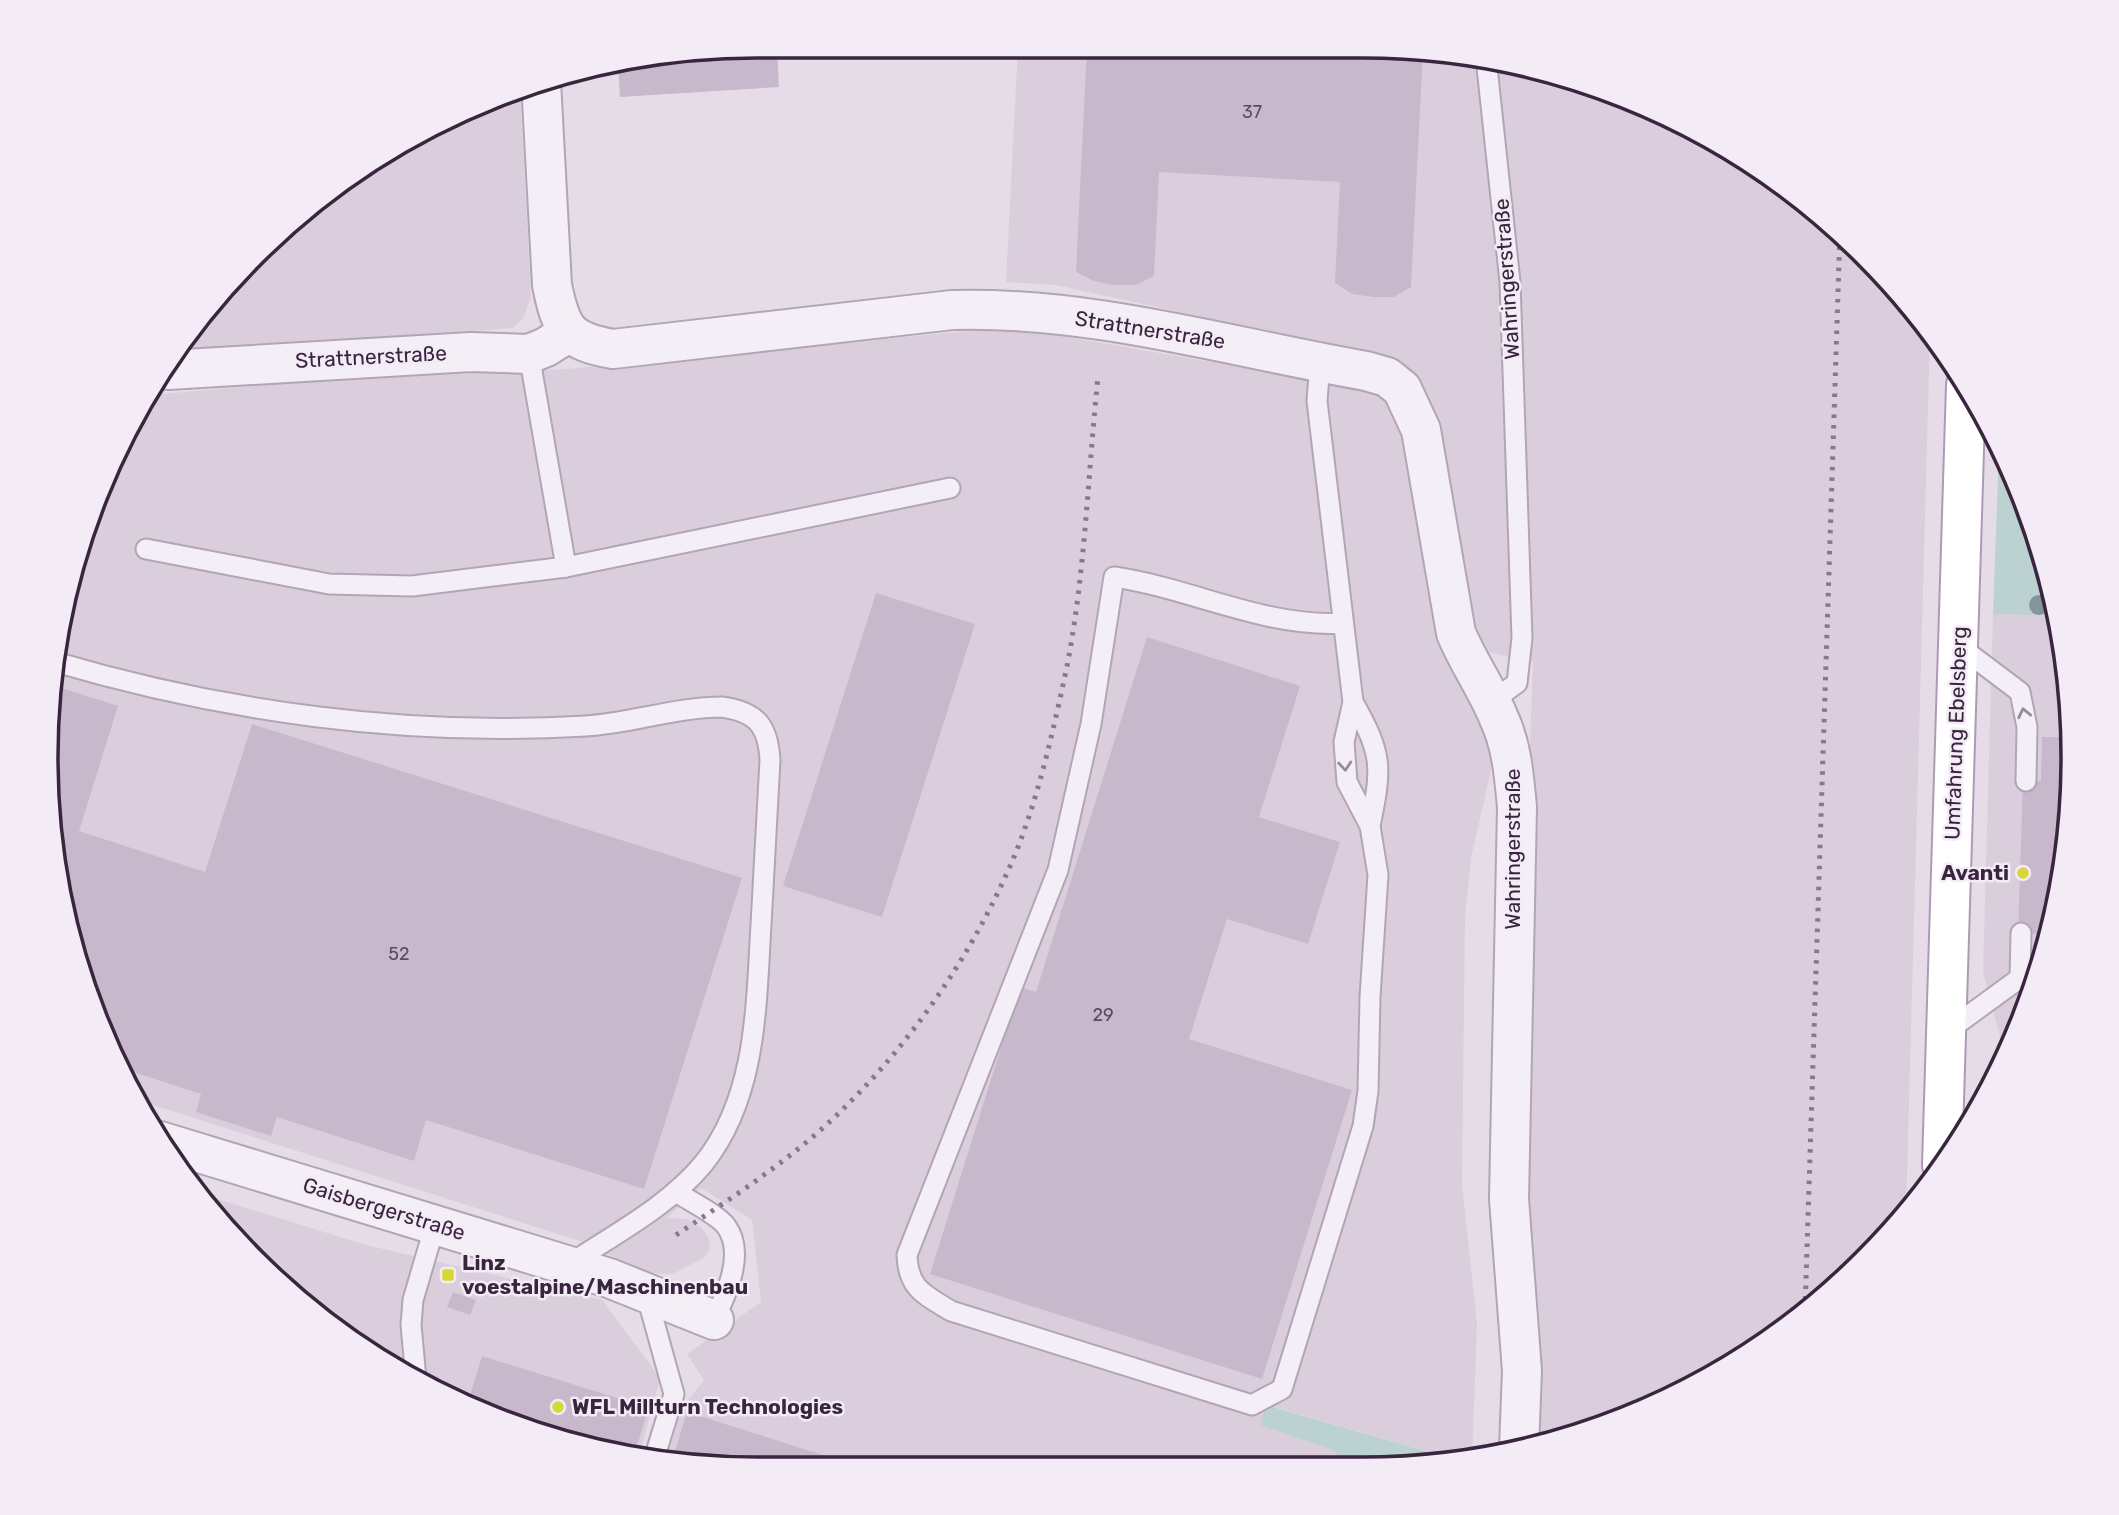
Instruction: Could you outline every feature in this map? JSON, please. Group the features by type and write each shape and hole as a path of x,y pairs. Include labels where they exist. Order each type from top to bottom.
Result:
{"main road":[{"name":"Umfahrung Ebelsberg","path":"1943,1147 1965,404"}],"street":[{"path":"542,92 552,285 559,317 568,333"},
{"name":"Strattnerstraße","path":"176,369 458,353 529,354 546,348 568,333 586,344 613,349 952,310 995,309 1182,333 1387,377 1402,389 1410,403 1429,466 1445,583 1456,633 1491,702"},
{"name":"Wahringerstraße","path":"1491,702 1512,758 1517,807 1508,1199 1521,1358 1519,1439"},
{"name":"Gaisbergerstraße","path":"176,1146 568,1265 646,1293"},
{"path":"646,1293 714,1321"}],"lane":[{"name":"Wahringerstraße","path":"1487,69 1510,282 1522,638 1517,683 1491,702"},
{"path":"529,354 566,567"},
{"path":"1320,363 1317,401 1353,702 1344,741 1344,765 1347,782 1370,826 1378,875 1370,997 1368,1091 1363,1126 1282,1389 1252,1405 951,1311 919,1291 908,1273 907,1255 1058,870 1090,724 1114,577 1146,582 1295,624 1343,623"},
{"path":"146,549 329,584 412,586 566,567 950,488"},
{"path":"1959,646 2020,692 2027,727 2026,781"},
{"path":"64,664 184,696 339,719 457,728 588,726 704,707 722,707 743,710 757,720 769,738 770,760 753,1034 745,1080 727,1126 704,1163 676,1192 568,1265"},
{"path":"1353,702 1372,736 1379,761 1379,780 1370,826"},
{"path":"2021,933 2027,972"},
{"path":"1946,1032 2025,980"},
{"path":"676,1192 726,1225 733,1243 733,1272 714,1321"},
{"path":"415,1368 411,1325 413,1300 435,1225"},
{"path":"646,1293 674,1394 657,1450"}],"shaded area":[{"path":"1017,58 1407,59 1498,71 1586,95 1629,111 1711,151 1787,202 1823,231 1888,296 1917,332 1930,350 1906,1196 1856,1252 1823,1284 1787,1313 1711,1364 1671,1385 1586,1420 1530,1436 1520,1027 1533,662 1488,652 1476,642 1437,423 1335,346 1056,285 1006,282"},
{"path":"521,100 531,296 524,317 513,328 189,350 231,296 296,231 332,202 408,151 448,130"},
{"path":"1009,327 1351,386 1376,393 1394,407 1409,428 1493,761 1471,858 1465,917 1462,1184 1477,1323 1472,1448 1433,1453 1267,1405 1260,1425 1330,1449 1341,1457 758,1457 669,1451 681,1409 704,1380 687,1354 761,1302 752,1220 701,1188 666,1218 687,1219 703,1229 709,1239 710,1249 705,1257 673,1274 646,1273 583,1242 149,1104 111,1025 82,939 64,849 58,758 64,666 82,576 111,490 151,408 160,394 330,379 567,369"},
{"path":"1998,468 2024,533 2047,616 1993,614"},
{"name":"Avanti","path":"1993,614 2047,616 2060,712 2060,803 2048,894 2037,939 2024,982 2001,1040 1983,972"},
{"path":"214,1198 366,1245 602,1300 660,1378 641,1447 576,1433 490,1404 408,1364 332,1313 296,1284 263,1252"},
{"path":"1266,1405 1433,1453 1341,1457 1330,1449 1260,1425"}],"building":[{"path":"778,58 779,87 620,97 618,72 712,59"},
{"path":"1086,58 1362,58 1423,61 1411,287 1394,297 1374,297 1352,294 1335,283 1340,182 1159,172 1154,276 1136,285 1114,285 1094,281 1076,272"},
{"path":"876,593 975,624 882,917 783,886"},
{"path":"1147,637 1300,686 1259,817 1340,842 1308,944 1227,919 1189,1039 1352,1090 1262,1379 930,1274 1020,987 1036,992"},
{"path":"62,688 118,706 79,831 205,872 252,724 742,878 644,1189 426,1120 414,1161 277,1117 271,1136 196,1112 201,1094 132,1072 95,982 71,894 64,849 58,758"},
{"path":"2042,737 2061,737 2060,803 2048,894 2038,934 2018,933 2023,781 2041,781"},
{"path":"453,1292 476,1300 470,1315 447,1307"},
{"name":"WFL Millturn Technologies","path":"482,1356 649,1408 637,1446 533,1420 470,1395"},
{"path":"687,1412 829,1457 712,1456 675,1452"}],"railway":[{"path":"1805,1298 1840,247"},
{"path":"676,1235 782,1161 822,1129 867,1084 938,996 978,932 995,898 1011,864 1036,794 1066,671 1082,562 1098,377"}],"place":[{"name":"Avanti","path":"2023,873"},
{"name":"Linz voestalpine/Maschinenbau","path":"448,1275"},
{"name":"WFL Millturn Technologies","path":"558,1407"}]}
